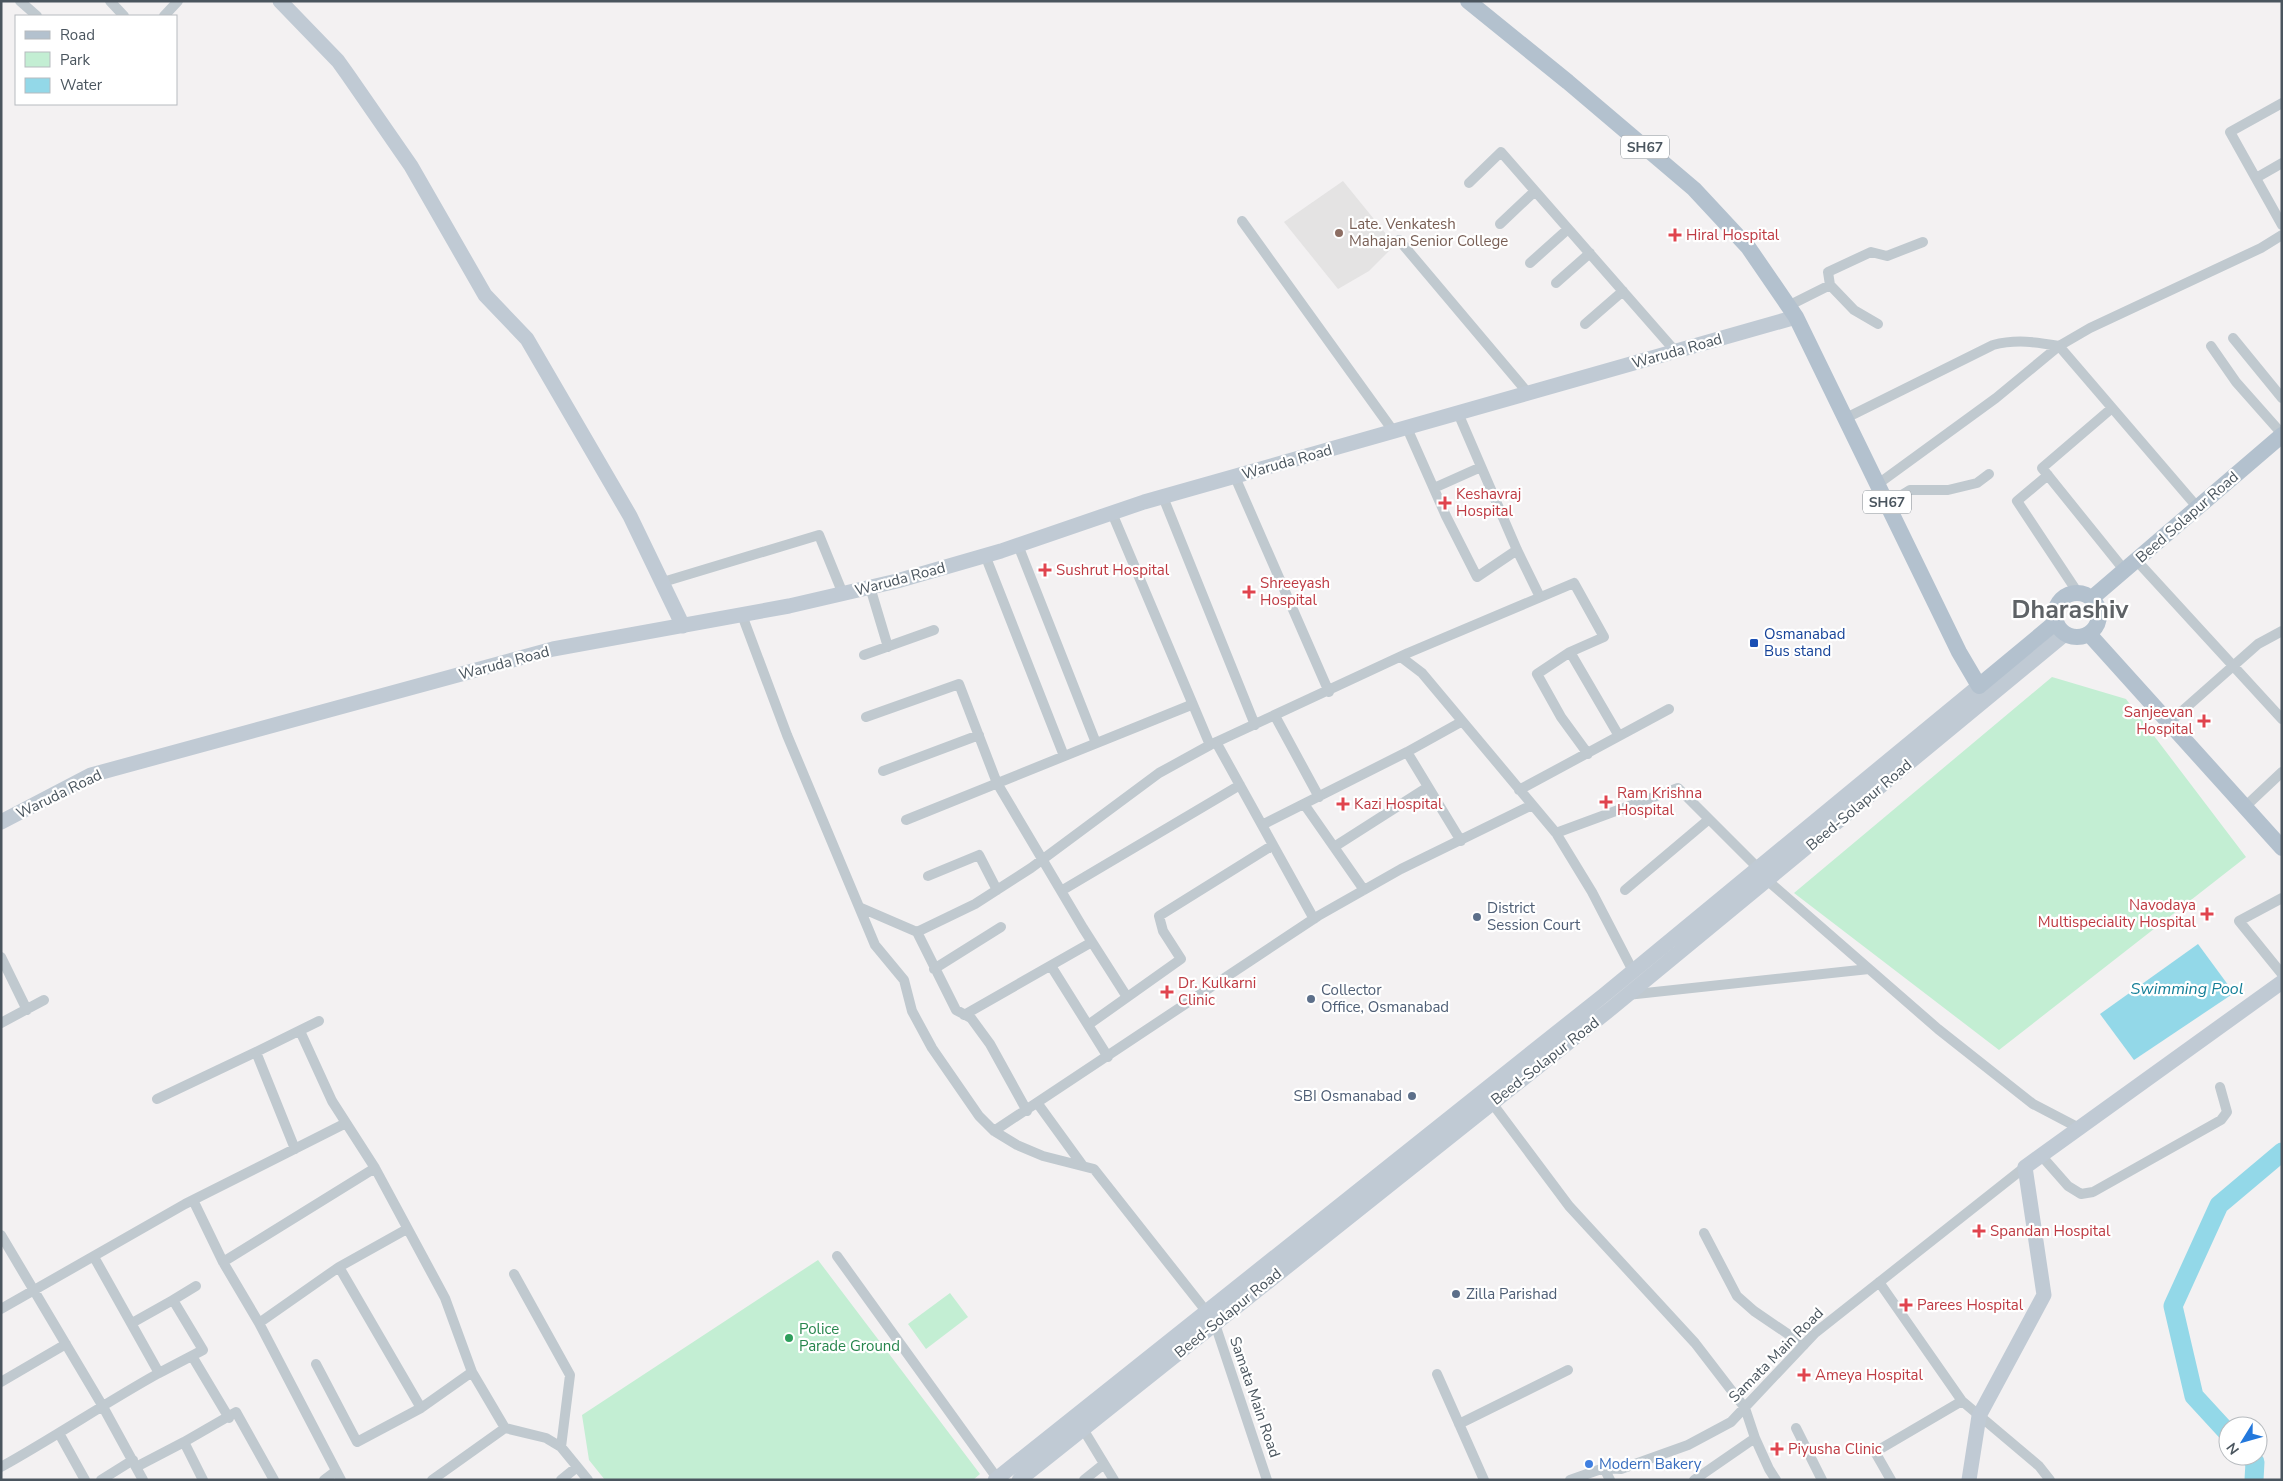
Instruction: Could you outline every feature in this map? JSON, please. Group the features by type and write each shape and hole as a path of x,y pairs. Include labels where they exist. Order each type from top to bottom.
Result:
{"main road":[{"name":"SH67","path":"1468,1 1568,82 1694,190 1748,247 1792,312 1846,418 1959,652 1979,686"},
{"name":"Beed Solapur Road","path":"2085,596 2131,566 2282,434"},
{"path":"2070,594 2085,596 2100,612 2093,631 2078,638 2060,628 2056,609 2059,602 2070,594"},
{"path":"1979,686 2060,628"},
{"path":"2093,631 2282,841"},
{"path":"2093,631 2282,848"}],"street":[{"path":"20,1 36,15"},
{"path":"110,1 123,15"},
{"path":"165,15 178,1"},
{"path":"280,1 338,61 411,166 485,295 527,339 625,508 663,582 682,626"},
{"path":"2282,103 2230,132 2282,225"},
{"path":"1469,183 1501,152 1676,352"},
{"path":"2256,178 2282,163"},
{"path":"1500,224 1535,192"},
{"path":"1242,221 1400,430 1434,488 1477,577 1517,550"},
{"path":"1530,263 1568,229"},
{"path":"1878,484 1996,398 2059,346 2090,328 2261,248 2282,235"},
{"path":"1399,240 1528,393"},
{"path":"1878,324 1854,310 1830,285 1828,272 1872,252 1887,256 1923,242"},
{"path":"1556,284 1590,253"},
{"path":"1792,312 1830,285"},
{"path":"1585,324 1623,291"},
{"name":"Waruda Road","path":"1,822 91,775 553,649 742,615 843,594 985,556 1163,497 1676,352 1792,312"},
{"path":"2233,338 2282,398"},
{"path":"1846,418 1993,345 2010,340 2032,341 2059,346 2198,508"},
{"path":"2211,346 2236,382 2282,434"},
{"path":"2112,408 2042,468 2131,566 2282,719"},
{"path":"1458,413 1517,550 1540,597"},
{"path":"1434,488 1481,467"},
{"path":"1887,504 1910,490 1948,490 1977,483 1989,474"},
{"path":"2048,475 2018,501 2085,596"},
{"path":"1235,476 1328,692"},
{"path":"1163,497 1255,725"},
{"path":"1112,513 1191,705 1240,785 1314,918"},
{"path":"663,582 819,534 843,594"},
{"path":"1018,545 1096,743"},
{"path":"985,556 1064,756"},
{"path":"916,932 974,904 997,890 1159,772 1213,743 1401,657 1574,583 1604,637 1570,652 1537,674 1561,717 1588,754"},
{"path":"870,587 888,646"},
{"path":"742,615 791,744 875,945 904,980 912,1011 932,1048 979,1116 994,1131 1017,1145 1034,1152 1083,1166"},
{"name":"Beed-Solapur Road","path":"1019,1480 1083,1429 1210,1317 1633,971 1764,875 2060,628"},
{"path":"864,656 934,630"},
{"path":"2172,720 2258,644 2282,630"},
{"path":"1570,652 1619,736"},
{"path":"1401,657 1422,673 1556,834 1592,892 1633,971"},
{"path":"866,717 959,684 997,783 1127,997"},
{"name":"Beed-Solapur Road","path":"996,1479 1492,1103 1627,995 1979,686"},
{"path":"906,820 1191,705"},
{"path":"1519,790 1669,709"},
{"path":"1275,716 1319,797"},
{"path":"1262,825 1407,752 1461,722"},
{"path":"883,771 979,735"},
{"path":"1407,752 1461,841"},
{"path":"2248,804 2282,772"},
{"path":"1061,891 1240,785"},
{"path":"1334,847 1428,787"},
{"path":"1556,834 1678,788 1764,875 1938,1029 2033,1104 2079,1128"},
{"path":"1304,804 1364,890"},
{"path":"994,1131 1038,1104 1314,918 1401,869 1532,806"},
{"path":"1624,890 1708,820"},
{"path":"1088,1025 1182,959 1163,931 1159,916 1273,845"},
{"path":"928,876 979,855 997,890"},
{"path":"2282,898 2239,922 2282,974"},
{"path":"859,907 916,932 956,1010 971,1018 990,1044 1027,1111"},
{"path":"934,969 1002,926"},
{"path":"964,1015 1092,942"},
{"path":"1,957 27,1010"},
{"path":"1051,966 1108,1057"},
{"path":"1627,995 1869,969"},
{"path":"2026,1170 2079,1128 2282,982"},
{"path":"2026,1170 2046,1161 2282,989"},
{"path":"1,1023 44,1000"},
{"path":"157,1098 319,1021"},
{"path":"300,1031 332,1101 375,1168 445,1298 472,1372 505,1428 546,1438 561,1447 588,1480"},
{"path":"256,1052 295,1149"},
{"path":"2046,1161 2068,1186 2081,1194 2094,1192 2221,1120 2228,1112 2220,1088"},
{"path":"1492,1103 1569,1206 1695,1343 1745,1408 1768,1469 1776,1480"},
{"path":"1038,1104 1083,1166"},
{"path":"1,1309 193,1200 346,1123"},
{"name":"Samata Main Road","path":"1083,1166 1094,1169 1210,1317 1268,1480"},
{"path":"223,1262 375,1168"},
{"path":"1969,1480 1979,1416 2044,1295 2026,1170"},
{"name":"Samata Main Road","path":"1570,1480 1604,1468 1621,1469 1688,1446 1731,1422 1815,1333 2026,1170"},
{"path":"193,1200 223,1262 259,1323 338,1476 324,1480"},
{"path":"259,1323 339,1267 407,1229"},
{"path":"1704,1233 1737,1296 1754,1311 1804,1345"},
{"path":"1,1235 102,1405 144,1480"},
{"path":"837,1256 996,1479"},
{"path":"94,1257 159,1373"},
{"path":"339,1267 421,1408"},
{"path":"514,1274 570,1375 561,1447"},
{"path":"1879,1282 1962,1401 2039,1466 2050,1480"},
{"path":"132,1323 196,1286"},
{"path":"1,1467 60,1435 102,1405 202,1350 173,1300"},
{"path":"1,1382 66,1344"},
{"path":"192,1356 229,1418"},
{"path":"316,1364 358,1442 421,1408 472,1372"},
{"path":"1459,1424 1568,1370"},
{"path":"1436,1374 1484,1480"},
{"path":"1891,1480 1875,1452 1962,1401"},
{"path":"102,1480 134,1463 184,1442 229,1418 236,1412 274,1480"},
{"path":"432,1480 505,1428"},
{"path":"1796,1428 1822,1480"},
{"path":"1083,1429 1114,1480"},
{"path":"60,1435 85,1480"},
{"path":"1694,1480 1755,1438"},
{"path":"184,1442 203,1480"},
{"path":"1084,1480 1104,1464"},
{"path":"561,1480 577,1467"},
{"path":"1604,1468 1610,1480"}],"shaded area":[{"name":"Late. Venkatesh Mahajan Senior College","path":"1343,181 1395,245 1369,271 1338,289 1284,222"}],"green space":[{"path":"2052,677 2126,699 2246,857 1999,1050 1794,893"},
{"name":"Police Parade Ground","path":"818,1260 980,1474 973,1480 605,1480 589,1460 582,1415"},
{"path":"950,1293 968,1317 926,1349 908,1324"}],"water":[{"name":"Swimming Pool","path":"2198,944 2234,993 2134,1060 2100,1014"}],"waterway":[{"path":"2218,1422 2194,1396 2173,1306 2219,1205 2282,1152"},
{"path":"2254,1480 2255,1466"}],"place":[{"name":"Late. Venkatesh Mahajan Senior College","path":"1339,233"},
{"name":"Hiral Hospital","path":"1675,235"},
{"name":"Keshavraj Hospital","path":"1445,503"},
{"name":"Sushrut Hospital","path":"1045,570"},
{"name":"Shreeyash Hospital","path":"1249,592"},
{"name":"Osmanabad Bus stand","path":"1754,643"},
{"name":"Sanjeevan Hospital","path":"2204,721"},
{"name":"Ram Krishna Hospital","path":"1606,802"},
{"name":"Kazi Hospital","path":"1343,804"},
{"name":"Navodaya Multispeciality Hospital","path":"2207,914"},
{"name":"District Session Court","path":"1477,917"},
{"name":"Dr. Kulkarni Clinic","path":"1167,992"},
{"name":"Collector Office, Osmanabad","path":"1311,999"},
{"name":"SBI Osmanabad","path":"1412,1096"},
{"name":"Spandan Hospital","path":"1979,1231"},
{"name":"Zilla Parishad","path":"1456,1294"},
{"name":"Parees Hospital","path":"1906,1305"},
{"name":"Police Parade Ground","path":"789,1338"},
{"name":"Ameya Hospital","path":"1804,1375"},
{"name":"Piyusha Clinic","path":"1777,1449"},
{"name":"Modern Bakery","path":"1589,1464"}],"district":[{"name":"Dharashiv","path":"2070,610"}]}
